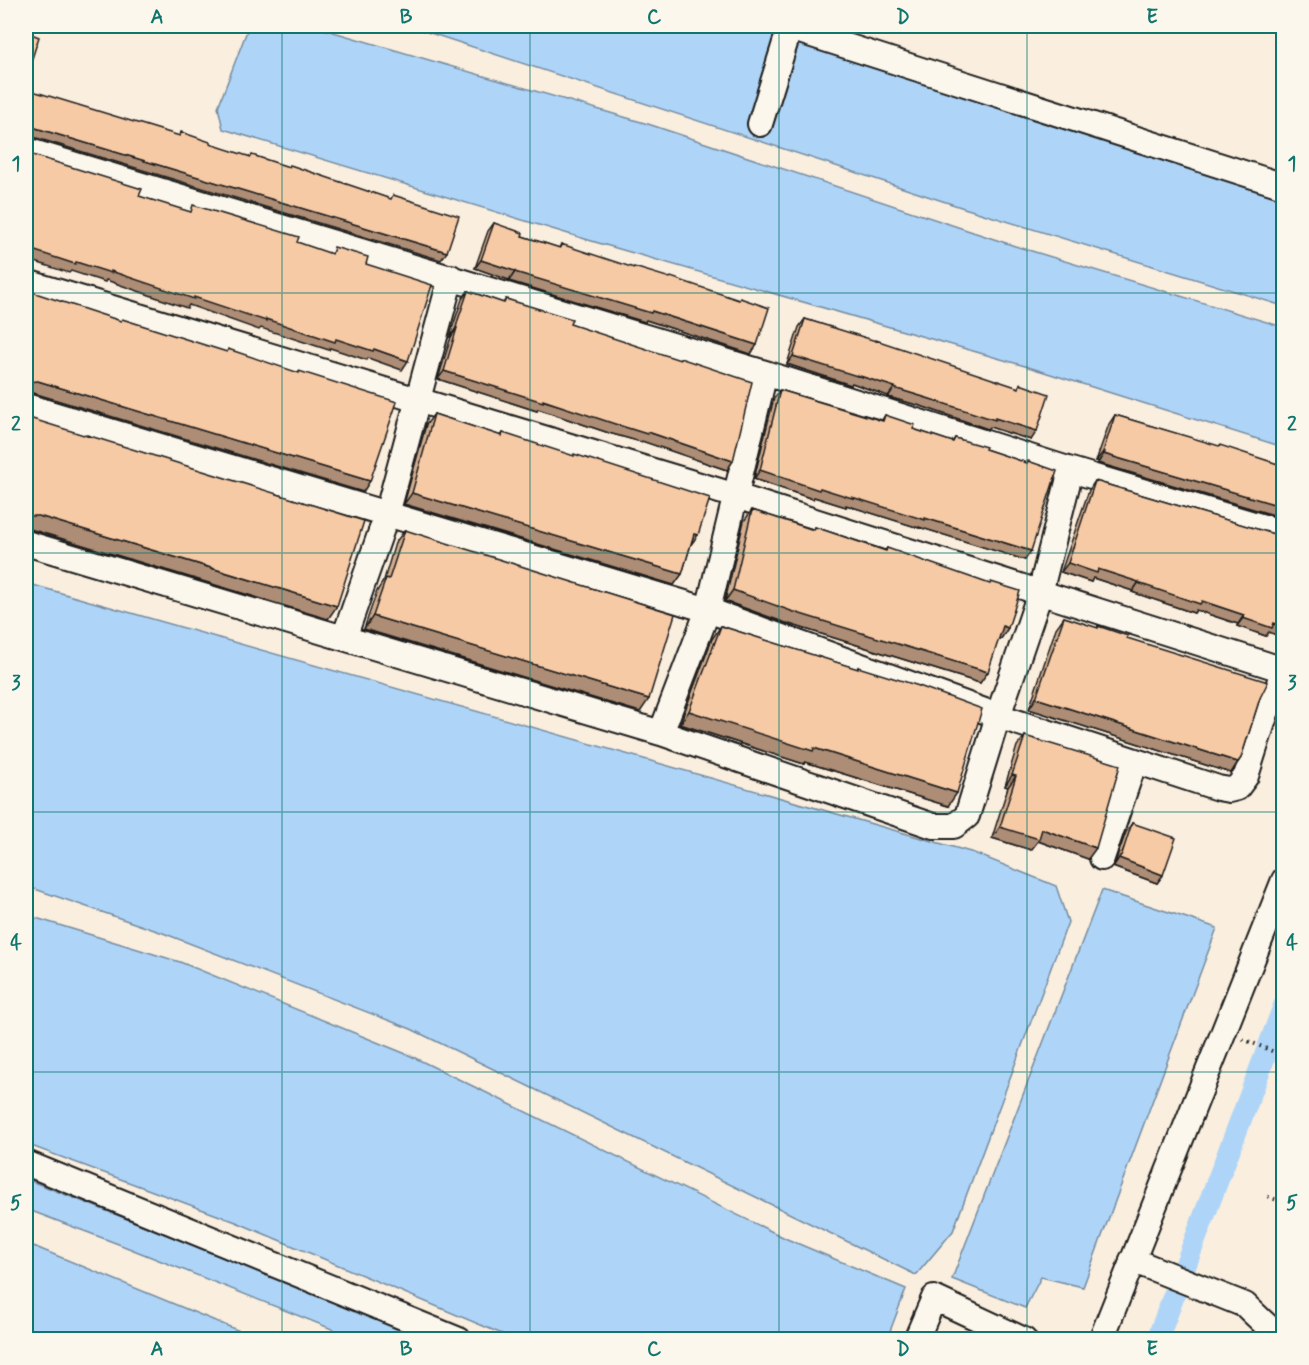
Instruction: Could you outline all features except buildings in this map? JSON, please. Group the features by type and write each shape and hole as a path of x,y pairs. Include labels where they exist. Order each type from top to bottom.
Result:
{"street":[{"path":"760,124 787,26 1284,186"},
{"path":"26,150 765,373 1071,470 1284,533"},
{"path":"344,638 387,514 451,278"},
{"path":"26,282 736,496 1283,670 1276,693 1266,713 1246,776 1237,788 1229,790 1218,788 998,716 708,610 26,406"},
{"path":"661,733 708,610 765,373"},
{"path":"26,543 661,733 933,826 954,826 967,816 1040,593 1071,470"},
{"path":"1102,858 1135,761"},
{"path":"1101,1340 1138,1263 1284,880"},
{"path":"26,1163 459,1340"},
{"path":"1138,1263 1245,1305 1282,1340"},
{"path":"916,1340 934,1298 1024,1340"}],"path":[{"path":"1235,1035 1284,1056"},
{"path":"1268,1197 1284,1202"}],"water":[{"path":"251,26 313,26 648,124 1015,246 1283,327 1283,447 1025,366 595,242 223,129 218,107 248,28"},
{"path":"409,26 754,26 1283,198 1283,306 964,208"},
{"path":"26,583 974,853 1056,886 1068,922 953,1231 916,1275 411,1029 163,933 26,886"},
{"path":"1102,890 1217,928 1083,1287 1041,1277 1025,1308 952,1279"},
{"path":"26,915 180,962 411,1056 787,1239 906,1289 887,1339 514,1339 236,1222 26,1144"},
{"path":"26,1179 430,1339 357,1339 26,1209"},
{"path":"26,1243 259,1339 26,1339"}],"waterway":[{"path":"1157,1340 1284,1006"}]}
